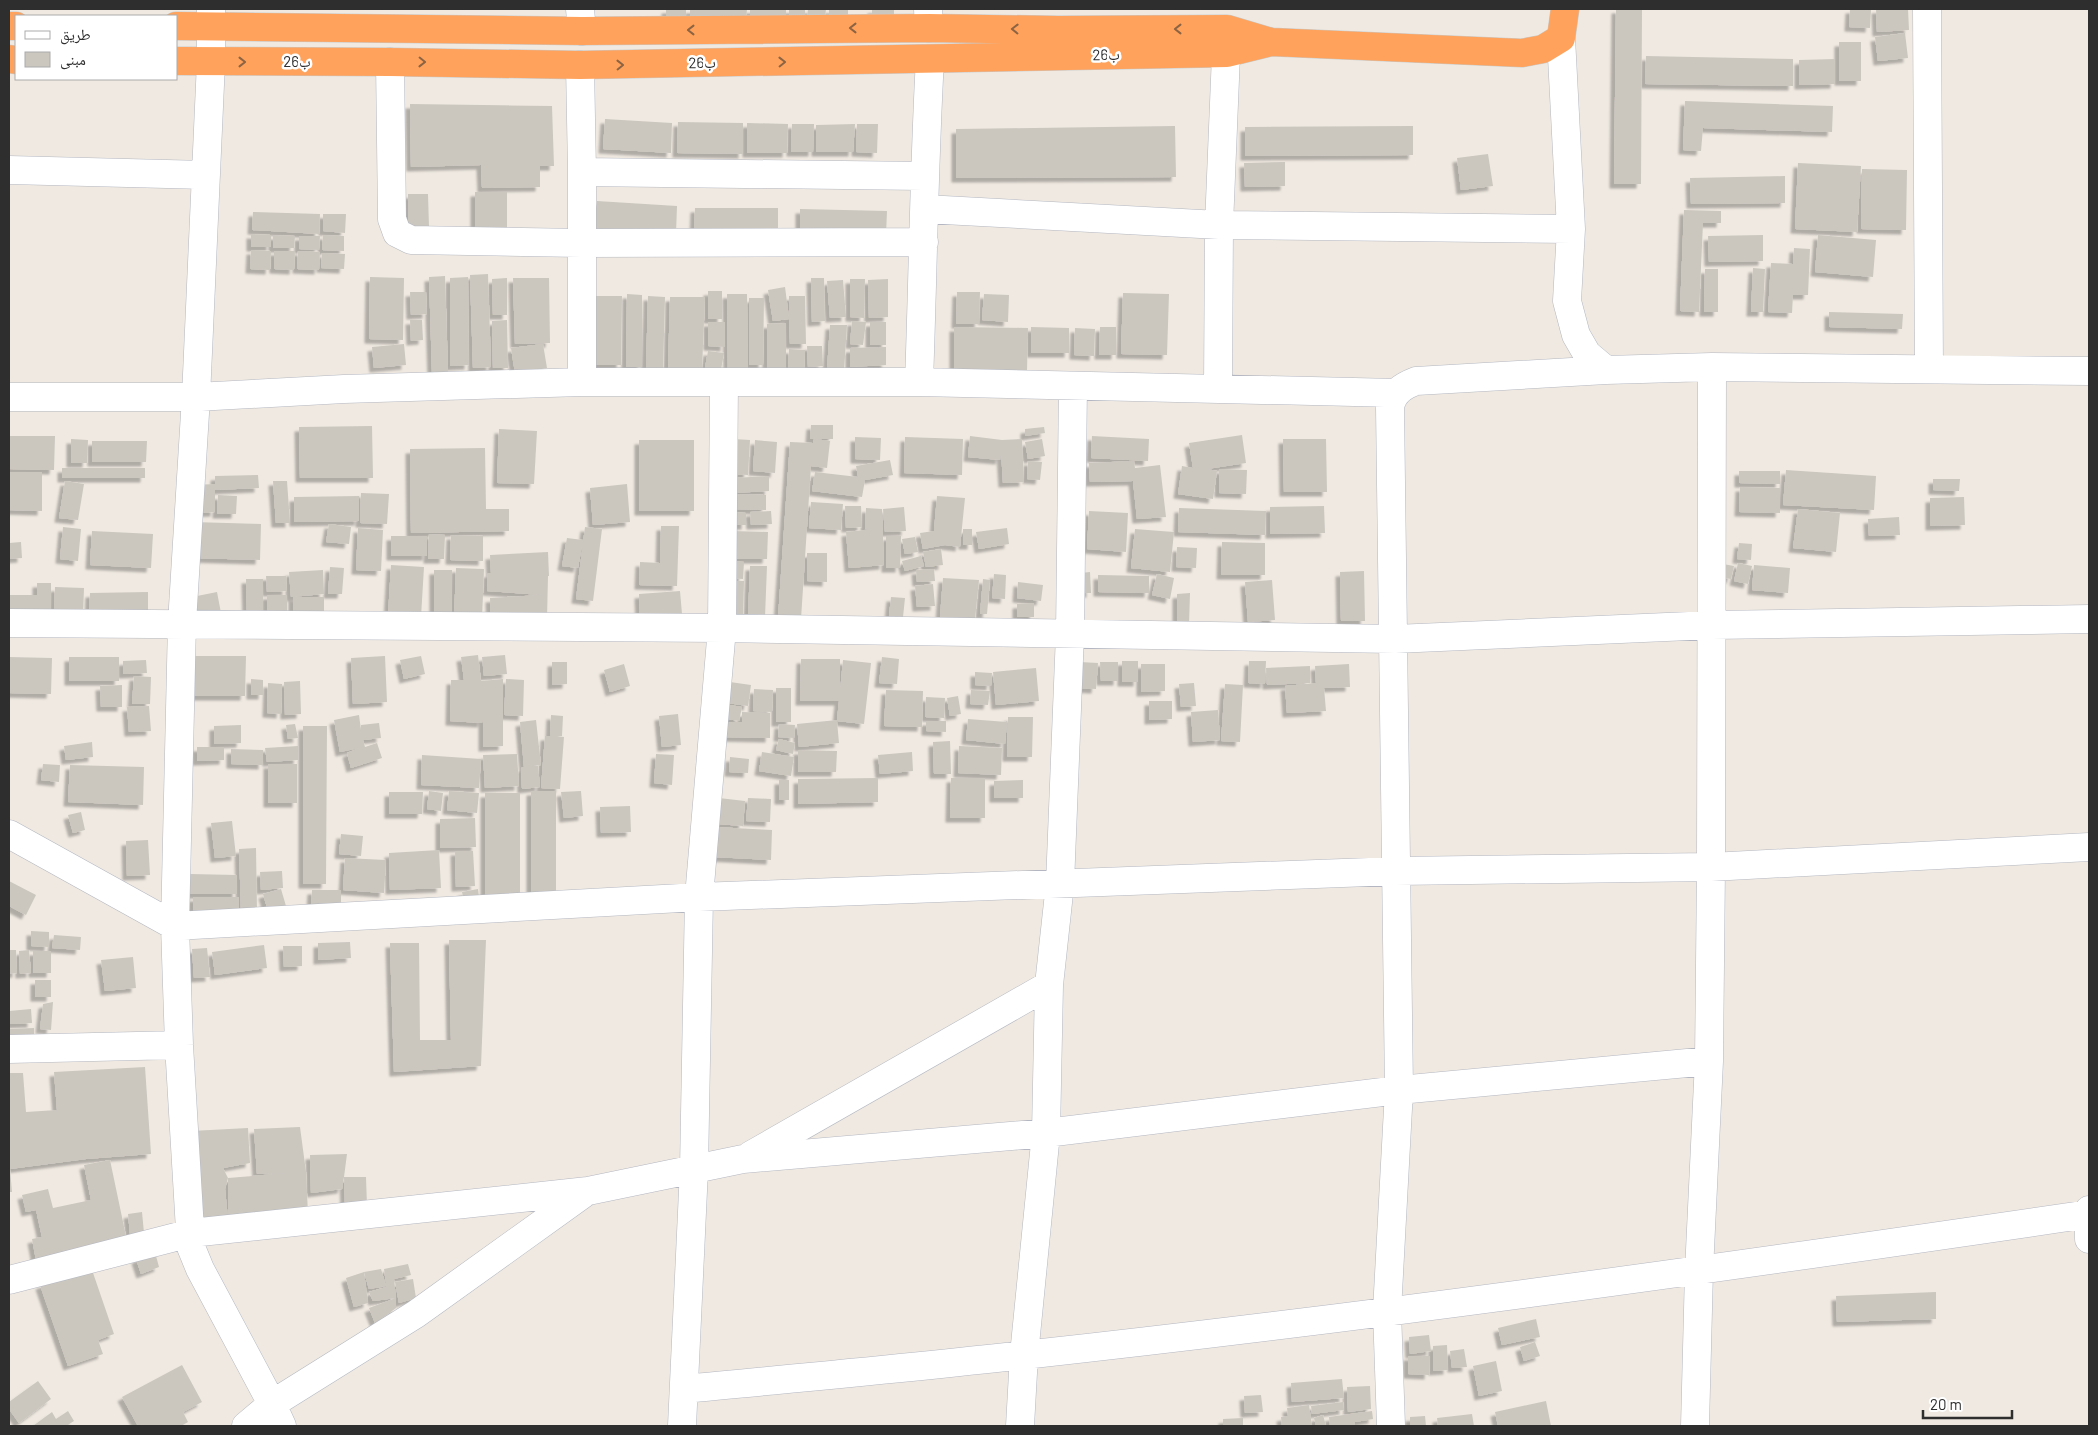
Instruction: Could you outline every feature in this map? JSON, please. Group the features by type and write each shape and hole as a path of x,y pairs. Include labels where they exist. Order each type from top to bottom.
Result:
{"highway":[{"path":"1227,41 1522,52 1543,49 1561,38 1564,32 1565,9"},
{"name":"26ب","path":"178,26 212,17 581,20 929,18 1058,30 1227,41"},
{"name":"26ب","path":"178,61 580,65 930,59 1227,41"}],"street":[{"path":"1927,9 1929,369"},
{"path":"212,17 196,397 182,623 175,926 179,1045 191,1247 200,1270 277,1415"},
{"path":"1561,38 1571,229 1567,301 1576,335 1587,354 1606,370"},
{"path":"1218,389 1219,225 1227,41"},
{"path":"919,382 925,209 924,176 930,59"},
{"path":"390,62 392,219 397,232 411,240 581,243 924,242"},
{"path":"580,65 582,382"},
{"path":"9,170 206,175"},
{"path":"582,172 924,176"},
{"path":"925,209 1219,225 1571,229"},
{"path":"1695,1426 1699,1271 1709,1061 1712,367"},
{"path":"1391,1426 1387,1311 1399,1090 1395,639 1390,407 1396,393 1405,385 1416,381 1606,370 1712,367 2089,372"},
{"path":"9,397 196,397 344,389 582,382 919,382 1396,393"},
{"path":"682,1426 694,1169 699,897 722,628 724,382"},
{"path":"1020,1426 1024,1355 1046,1133 1049,985 1060,884 1070,634 1073,386"},
{"path":"9,623 722,628 1395,639 1712,625 2089,619"},
{"path":"9,834 175,926 699,897 1396,872 1711,868 2089,848"},
{"path":"743,1160 1049,985"},
{"path":"9,1049 179,1045"},
{"path":"9,1280 191,1233 588,1191 743,1160 1046,1133 1399,1090 1709,1061"},
{"path":"246,1426 277,1415 588,1191"},
{"path":"2089,1210 2089,1239"},
{"path":"684,1389 1024,1355 1387,1311 1699,1271 2089,1214"}],"building":[{"path":"666,9 686,9 686,20 666,20"},
{"path":"690,9 747,9 746,22 690,21"},
{"path":"750,9 786,9 786,18 750,18"},
{"path":"789,9 805,9 805,22 789,22"},
{"path":"808,9 826,9 825,18 807,18"},
{"path":"829,9 848,9 848,21 829,21"},
{"path":"872,9 894,9 894,26 872,26"},
{"path":"1616,9 1642,9 1641,184 1614,184"},
{"path":"1850,9 1871,9 1870,28 1849,27"},
{"path":"1876,9 1908,9 1909,30 1877,32"},
{"path":"1905,33 1908,58 1878,61 1875,37"},
{"path":"1839,42 1861,42 1861,81 1839,81"},
{"path":"1646,56 1793,59 1793,86 1645,84"},
{"path":"1835,59 1835,84 1799,85 1799,60"},
{"path":"1685,101 1833,106 1832,132 1703,128 1701,151 1683,150"},
{"path":"410,104 552,106 554,166 540,166 540,187 482,188 481,165 411,167"},
{"path":"605,119 672,123 671,153 603,149"},
{"path":"678,122 743,123 743,154 677,153"},
{"path":"747,123 788,124 787,153 747,153"},
{"path":"792,124 814,124 813,152 791,152"},
{"path":"855,124 853,152 816,152 816,125"},
{"path":"857,124 878,124 877,153 856,152"},
{"path":"1175,126 1176,177 956,178 956,129"},
{"path":"1413,126 1413,155 1245,156 1245,127"},
{"path":"1488,154 1493,186 1461,190 1457,158"},
{"path":"1285,162 1285,186 1245,187 1244,163"},
{"path":"1798,163 1861,166 1857,232 1795,229"},
{"path":"1862,169 1907,170 1906,230 1861,229"},
{"path":"1785,176 1785,203 1691,204 1690,178"},
{"path":"475,192 507,192 507,228 475,229"},
{"path":"408,194 428,194 429,227 408,229"},
{"path":"597,201 677,206 676,234 595,229"},
{"path":"695,208 778,208 778,235 694,235"},
{"path":"800,209 887,211 886,235 800,233"},
{"path":"1684,210 1721,211 1721,223 1703,223 1699,312 1680,311"},
{"path":"253,212 320,214 319,234 252,230"},
{"path":"323,214 346,214 345,233 323,231"},
{"path":"251,234 271,235 271,247 251,247"},
{"path":"273,235 295,236 294,248 273,248"},
{"path":"323,235 344,236 344,251 322,250"},
{"path":"1763,235 1763,261 1709,262 1708,236"},
{"path":"1818,235 1876,240 1873,277 1815,272"},
{"path":"299,236 320,236 319,250 299,249"},
{"path":"1794,248 1810,249 1808,295 1793,295 1792,313 1768,312 1771,263 1793,264"},
{"path":"251,250 271,251 270,270 250,269"},
{"path":"274,251 295,251 294,270 274,269"},
{"path":"298,251 320,252 319,270 297,269"},
{"path":"322,253 345,254 344,269 321,268"},
{"path":"1753,268 1765,269 1763,312 1751,312"},
{"path":"1705,269 1718,269 1718,312 1704,312"},
{"path":"488,274 491,367 473,368 470,275"},
{"path":"445,276 448,372 432,373 429,277"},
{"path":"370,277 404,278 403,340 369,339"},
{"path":"468,277 469,365 450,366 450,278"},
{"path":"507,278 507,315 493,315 492,279"},
{"path":"513,278 549,278 550,343 515,344"},
{"path":"811,278 824,278 825,321 812,322"},
{"path":"850,279 865,279 864,318 850,317"},
{"path":"888,279 888,317 869,318 868,280"},
{"path":"843,280 846,317 830,318 827,281"},
{"path":"785,287 789,318 789,296 805,296 806,344 790,344 789,319 773,321 768,290"},
{"path":"708,291 722,291 722,319 708,319"},
{"path":"410,292 426,292 427,314 411,315"},
{"path":"957,292 980,292 979,324 956,324"},
{"path":"1123,293 1169,294 1167,355 1121,354"},
{"path":"627,294 642,295 642,367 626,367"},
{"path":"727,294 747,294 748,376 728,376"},
{"path":"984,294 1009,295 1008,322 982,320"},
{"path":"591,296 622,296 621,365 590,365"},
{"path":"648,296 665,297 663,369 646,368"},
{"path":"670,297 705,297 702,369 668,368"},
{"path":"749,298 764,298 763,365 749,365"},
{"path":"1829,312 1903,314 1902,329 1829,327"},
{"path":"410,320 422,320 423,340 411,341"},
{"path":"507,320 508,368 493,368 492,321"},
{"path":"852,321 866,322 863,345 850,344"},
{"path":"708,322 725,322 725,347 708,346"},
{"path":"870,322 886,322 886,345 870,345"},
{"path":"786,323 786,369 767,369 767,324"},
{"path":"830,325 847,325 844,371 827,370"},
{"path":"954,327 1028,328 1027,371 954,370"},
{"path":"1031,327 1069,328 1069,353 1031,353"},
{"path":"1100,327 1116,327 1116,355 1099,355"},
{"path":"1075,328 1095,329 1094,356 1074,355"},
{"path":"404,344 406,365 374,368 372,347"},
{"path":"543,344 547,368 515,373 511,348"},
{"path":"807,346 822,346 823,366 808,367"},
{"path":"886,347 886,365 850,367 850,348"},
{"path":"789,349 805,350 804,369 788,368"},
{"path":"708,351 724,353 721,370 705,368"},
{"path":"811,425 833,425 833,439 810,439"},
{"path":"372,426 373,478 300,478 299,427"},
{"path":"1044,427 1045,433 1025,436 1025,429"},
{"path":"499,429 537,431 534,484 497,483"},
{"path":"1242,435 1246,463 1207,469 1217,471 1213,499 1178,494 1182,466 1193,468 1189,443"},
{"path":"9,436 55,436 54,470 9,469"},
{"path":"970,436 1002,440 1022,439 1024,482 1003,483 1001,451 1000,460 968,457"},
{"path":"1092,436 1149,439 1148,461 1091,458"},
{"path":"855,437 881,438 880,460 855,459"},
{"path":"905,437 963,439 962,475 904,473"},
{"path":"71,439 88,440 87,463 71,463"},
{"path":"734,439 750,440 748,475 732,474"},
{"path":"814,439 830,441 827,468 811,466 801,619 778,618 790,442 813,443"},
{"path":"1042,439 1045,456 1028,459 1025,442"},
{"path":"1283,439 1326,439 1327,492 1284,492"},
{"path":"639,440 694,440 694,511 639,511"},
{"path":"755,440 777,442 775,473 753,471"},
{"path":"92,441 147,441 146,462 92,462"},
{"path":"485,448 486,509 509,509 509,531 411,533 410,449"},
{"path":"890,460 893,475 865,480 862,497 812,491 815,472 858,477 856,466"},
{"path":"1028,461 1042,462 1040,480 1027,479"},
{"path":"1134,461 1135,468 1160,465 1166,517 1137,519 1133,481 1090,482 1089,463"},
{"path":"62,468 145,468 145,478 62,478"},
{"path":"1219,469 1247,470 1246,494 1219,493"},
{"path":"1786,470 1876,476 1874,510 1783,505"},
{"path":"1739,471 1780,471 1780,484 1739,483"},
{"path":"9,472 42,472 42,511 9,510"},
{"path":"258,475 259,488 215,490 215,476"},
{"path":"769,476 769,491 733,493 733,478"},
{"path":"1933,479 1960,479 1959,491 1933,490"},
{"path":"65,481 84,484 78,520 59,518"},
{"path":"273,481 287,481 290,523 276,523"},
{"path":"215,484 215,512 195,513 194,485"},
{"path":"627,484 630,522 593,525 590,488"},
{"path":"1740,487 1780,488 1780,513 1739,512"},
{"path":"361,493 389,494 387,524 360,523"},
{"path":"732,494 766,495 766,510 731,509"},
{"path":"218,495 237,496 236,514 217,514"},
{"path":"359,496 359,521 294,522 294,497"},
{"path":"937,496 965,498 960,547 945,545 923,549 920,533 934,531"},
{"path":"1964,497 1965,525 1930,526 1930,498"},
{"path":"811,502 843,504 841,530 809,528"},
{"path":"845,506 861,506 862,527 846,528"},
{"path":"1324,506 1325,533 1270,534 1270,507"},
{"path":"904,507 906,531 885,532 883,509"},
{"path":"866,508 882,509 884,565 849,568 846,532 874,529 865,529"},
{"path":"1179,508 1266,511 1265,535 1178,532"},
{"path":"1798,509 1840,513 1836,552 1793,548"},
{"path":"771,511 772,524 751,525 750,512"},
{"path":"1089,511 1128,513 1126,552 1087,549"},
{"path":"728,512 746,513 746,525 728,525"},
{"path":"1899,517 1900,535 1869,536 1868,519"},
{"path":"193,522 261,524 260,560 192,558"},
{"path":"329,524 351,527 349,544 326,542"},
{"path":"661,526 679,526 677,586 639,585 640,562 660,563"},
{"path":"63,527 81,529 78,561 60,559"},
{"path":"585,527 602,529 593,601 576,599"},
{"path":"358,528 383,530 381,571 356,570"},
{"path":"1007,528 1009,544 979,549 976,532"},
{"path":"963,529 972,529 972,545 963,545"},
{"path":"1135,529 1174,532 1170,572 1131,568"},
{"path":"92,531 153,534 151,568 90,565"},
{"path":"731,531 768,532 767,559 730,559"},
{"path":"429,534 445,535 444,559 428,559"},
{"path":"451,535 483,536 483,561 450,560"},
{"path":"391,536 427,536 427,556 391,556"},
{"path":"886,536 901,536 900,568 886,568"},
{"path":"915,537 918,552 905,554 902,539"},
{"path":"567,538 583,540 578,568 562,566"},
{"path":"21,542 22,558 9,559 9,543"},
{"path":"1222,542 1265,543 1265,575 1221,575"},
{"path":"1739,543 1752,544 1751,560 1737,559"},
{"path":"1177,547 1197,548 1196,568 1176,567"},
{"path":"941,549 943,565 926,567 923,552"},
{"path":"548,552 547,619 491,622 490,598 541,595 487,591 488,573 491,573 490,555"},
{"path":"807,553 827,553 827,582 807,581"},
{"path":"921,556 924,566 905,571 902,561"},
{"path":"728,561 744,562 743,579 727,578"},
{"path":"1738,563 1752,566 1748,584 1734,581"},
{"path":"1723,564 1734,566 1731,579 1720,577"},
{"path":"391,565 424,567 421,617 388,616"},
{"path":"1754,565 1790,568 1788,593 1752,590"},
{"path":"750,566 767,566 765,617 748,617"},
{"path":"330,567 344,568 342,594 328,594"},
{"path":"456,568 484,569 482,619 454,618"},
{"path":"934,569 935,581 917,582 916,570"},
{"path":"323,570 324,594 291,597 289,572"},
{"path":"434,570 452,570 452,617 434,616"},
{"path":"1364,571 1365,621 1341,621 1340,572"},
{"path":"1090,572 1091,593 1082,593 1081,573"},
{"path":"994,574 1006,575 1005,599 992,598"},
{"path":"1157,574 1174,578 1170,599 1152,595"},
{"path":"1098,575 1149,576 1149,593 1098,592"},
{"path":"266,576 286,576 287,591 267,592"},
{"path":"943,578 979,580 975,619 940,617"},
{"path":"246,579 263,579 263,615 247,616"},
{"path":"983,579 990,580 987,614 980,614"},
{"path":"1272,580 1275,620 1248,622 1245,582"},
{"path":"726,581 744,581 743,615 724,615"},
{"path":"1018,582 1043,585 1041,601 1017,598"},
{"path":"37,583 51,583 51,617 9,617 9,595 37,595"},
{"path":"933,584 935,606 917,607 915,586"},
{"path":"55,587 84,588 83,615 54,614"},
{"path":"680,591 682,614 640,617 639,594"},
{"path":"148,592 148,616 89,617 90,593"},
{"path":"217,592 221,613 196,618 192,597"},
{"path":"1190,593 1189,625 1177,625 1177,594"},
{"path":"267,595 287,595 287,617 267,617"},
{"path":"293,597 324,597 324,615 293,615"},
{"path":"891,597 905,598 903,617 889,616"},
{"path":"1034,603 1034,617 1017,617 1017,604"},
{"path":"478,655 481,681 503,679 503,746 483,747 483,715 482,723 450,721 451,680 464,680 461,657"},
{"path":"505,655 507,674 484,676 482,657"},
{"path":"192,656 246,656 245,696 191,696"},
{"path":"385,656 387,702 353,704 351,658"},
{"path":"421,656 425,674 404,679 400,660"},
{"path":"9,657 52,658 51,694 9,693"},
{"path":"69,657 119,657 119,681 69,681"},
{"path":"882,657 899,659 897,684 879,683"},
{"path":"801,659 840,659 840,692 843,660 871,663 864,724 837,721 839,743 799,747 797,724 837,720 839,701 800,701"},
{"path":"146,660 147,673 123,674 123,661"},
{"path":"1122,661 1138,661 1138,682 1122,682"},
{"path":"1249,661 1266,661 1265,684 1248,683"},
{"path":"552,662 567,662 567,684 552,685"},
{"path":"1080,662 1098,663 1096,689 1078,688"},
{"path":"1100,662 1118,662 1118,681 1101,681"},
{"path":"624,664 630,686 610,692 604,670"},
{"path":"1141,664 1165,664 1165,691 1141,692"},
{"path":"1349,664 1350,687 1324,688 1326,711 1287,713 1285,686 1316,683 1315,666"},
{"path":"1310,666 1310,683 1267,685 1266,668"},
{"path":"1036,668 1039,701 996,705 993,672"},
{"path":"975,672 992,673 991,686 975,685"},
{"path":"134,676 151,677 150,704 132,704"},
{"path":"251,679 263,680 263,695 251,695"},
{"path":"506,679 524,680 523,716 504,715"},
{"path":"300,681 301,714 285,715 284,682"},
{"path":"723,681 751,685 748,706 720,702"},
{"path":"268,683 282,684 281,714 267,713"},
{"path":"1194,683 1196,706 1181,707 1179,684"},
{"path":"1225,684 1243,685 1240,742 1221,741"},
{"path":"122,685 122,707 101,707 100,686"},
{"path":"776,688 791,688 791,722 776,722"},
{"path":"754,689 773,690 772,712 753,711"},
{"path":"886,690 923,691 922,727 884,726"},
{"path":"971,690 990,691 988,705 970,704"},
{"path":"958,696 961,714 950,716 947,698"},
{"path":"926,697 945,698 944,718 925,717"},
{"path":"1149,701 1172,701 1172,719 1149,720"},
{"path":"724,704 742,707 739,721 722,718"},
{"path":"149,706 151,731 129,732 127,707"},
{"path":"1218,710 1220,740 1193,742 1191,712"},
{"path":"742,712 770,713 770,738 721,737 722,722 742,722"},
{"path":"678,714 681,745 662,747 659,716"},
{"path":"359,715 361,730 361,725 379,723 381,738 363,740 365,747 377,743 382,758 351,768 347,753 359,748 340,752 334,720"},
{"path":"551,715 563,716 562,736 556,736 564,737 560,789 541,788 545,736 550,736"},
{"path":"1008,717 1033,717 1032,757 1007,757"},
{"path":"968,719 1007,722 1005,744 966,740"},
{"path":"536,720 541,765 531,766 538,766 540,787 522,789 521,768 524,767 520,722"},
{"path":"926,721 946,721 946,732 926,731"},
{"path":"295,724 298,738 288,739 286,725"},
{"path":"779,724 795,725 794,738 778,737"},
{"path":"241,725 241,743 214,744 214,726"},
{"path":"303,726 327,726 326,884 303,884"},
{"path":"779,739 795,743 793,754 776,750"},
{"path":"950,741 951,774 934,774 933,742"},
{"path":"92,742 93,757 66,760 64,746"},
{"path":"298,746 298,760 267,762 265,748"},
{"path":"959,746 1002,748 1001,775 958,773"},
{"path":"197,747 224,747 224,760 197,761"},
{"path":"231,749 263,750 263,765 231,764"},
{"path":"798,750 837,751 836,772 798,772"},
{"path":"762,752 794,757 791,776 759,771"},
{"path":"912,752 913,771 880,774 878,755"},
{"path":"517,754 519,786 485,788 483,755"},
{"path":"656,754 674,755 672,785 654,783"},
{"path":"422,755 481,759 479,788 421,785"},
{"path":"730,757 749,759 748,773 729,772"},
{"path":"43,764 60,765 59,782 41,780"},
{"path":"268,764 297,764 297,803 268,803"},
{"path":"70,765 144,767 143,805 68,802"},
{"path":"878,778 878,802 798,804 798,779"},
{"path":"951,778 985,778 985,818 950,818"},
{"path":"779,780 789,780 789,800 779,800"},
{"path":"1023,780 1023,798 994,798 994,781"},
{"path":"429,791 443,793 441,811 427,809"},
{"path":"449,791 479,793 477,813 447,810"},
{"path":"531,791 556,791 556,900 531,900"},
{"path":"581,791 583,816 564,818 561,792"},
{"path":"389,792 423,792 422,814 389,814"},
{"path":"485,793 520,793 520,902 485,903"},
{"path":"719,798 745,801 743,826 717,824"},
{"path":"748,798 771,799 770,822 746,821"},
{"path":"630,806 631,832 601,833 600,807"},
{"path":"81,812 85,830 73,833 68,815"},
{"path":"475,818 476,847 440,848 440,819"},
{"path":"232,821 236,856 215,858 211,823"},
{"path":"714,827 772,830 771,860 713,857"},
{"path":"341,834 363,836 361,856 339,854"},
{"path":"148,840 150,875 127,876 126,841"},
{"path":"256,848 257,912 241,912 239,849"},
{"path":"439,850 441,888 390,890 389,853"},
{"path":"455,851 473,851 475,886 456,887"},
{"path":"345,858 386,860 384,893 343,890"},
{"path":"282,871 283,888 261,890 260,872"},
{"path":"190,874 237,875 237,894 190,894"},
{"path":"9,881 36,895 26,915 9,906"},
{"path":"281,889 286,906 268,911 263,894"},
{"path":"478,889 480,904 465,906 462,892"},
{"path":"312,890 341,890 341,906 311,906"},
{"path":"193,897 239,897 239,914 193,914"},
{"path":"31,931 49,932 49,947 31,946"},
{"path":"54,935 81,937 80,950 52,948"},
{"path":"449,940 486,940 481,1066 394,1072 390,943 419,943 420,1040 451,1040"},
{"path":"350,942 351,958 318,960 318,943"},
{"path":"264,945 267,968 215,975 212,952"},
{"path":"283,946 302,946 302,966 284,967"},
{"path":"207,948 210,977 194,978 192,949"},
{"path":"9,950 16,950 17,973 9,974"},
{"path":"29,950 31,973 20,974 19,951"},
{"path":"33,951 51,951 51,973 33,973"},
{"path":"133,957 136,988 105,991 101,960"},
{"path":"35,980 51,980 51,997 35,997"},
{"path":"53,1002 51,1030 40,1029 43,1004"},
{"path":"31,1009 32,1023 9,1024 9,1011"},
{"path":"34,1028 34,1043 9,1043 9,1029"},
{"path":"145,1067 151,1154 86,1159 10,1169 12,1192 9,1192 9,1073 23,1073 26,1112 57,1110 54,1072"},
{"path":"300,1127 306,1172 308,1214 195,1227 191,1131 248,1128 250,1163 223,1168 228,1178 289,1173 257,1174 254,1129","holes":["228,1178 228,1219 225,1189"]},
{"path":"347,1154 342,1189 311,1193 310,1155"},
{"path":"110,1160 127,1241 36,1260 32,1239 42,1237 36,1210 26,1212 22,1195 48,1189 53,1208 91,1200 84,1165"},
{"path":"344,1177 366,1177 367,1206 345,1205"},
{"path":"142,1212 144,1233 130,1234 128,1214"},
{"path":"155,1252 159,1267 141,1274 136,1259"},
{"path":"408,1264 411,1275 394,1279 396,1298 373,1301 369,1292 386,1287 387,1290 384,1269"},
{"path":"91,1267 114,1334 98,1340 103,1354 68,1366 40,1285"},
{"path":"381,1269 386,1286 369,1289 364,1272"},
{"path":"364,1272 368,1303 354,1307 346,1278"},
{"path":"413,1279 416,1298 399,1303 395,1282"},
{"path":"1936,1292 1936,1319 1837,1322 1836,1296"},
{"path":"396,1298 396,1308 375,1323 369,1308"},
{"path":"1536,1319 1540,1337 1502,1345 1498,1328"},
{"path":"1429,1335 1431,1351 1410,1354 1409,1337"},
{"path":"1535,1342 1540,1356 1524,1361 1520,1347"},
{"path":"1447,1345 1448,1370 1433,1371 1433,1346"},
{"path":"1464,1349 1467,1367 1452,1368 1450,1351"},
{"path":"1408,1356 1430,1356 1429,1375 1408,1374"},
{"path":"1496,1361 1502,1391 1479,1396 1473,1366"},
{"path":"182,1365 202,1402 183,1412 188,1422 181,1426 138,1426 122,1397"},
{"path":"1342,1379 1344,1398 1292,1402 1291,1383"},
{"path":"38,1381 51,1399 19,1423 9,1409 9,1402"},
{"path":"1370,1386 1371,1409 1348,1412 1347,1387"},
{"path":"1261,1395 1263,1412 1245,1413 1244,1396"},
{"path":"1546,1401 1551,1426 1498,1426 1495,1412"},
{"path":"1343,1402 1344,1410 1312,1414 1311,1406"},
{"path":"1309,1405 1312,1426 1282,1426 1281,1417 1288,1416 1287,1408"},
{"path":"68,1411 74,1421 66,1426 33,1426 52,1412 56,1419"},
{"path":"1372,1411 1373,1419 1355,1422 1355,1426 1330,1426 1329,1417"},
{"path":"1472,1414 1474,1426 1438,1426 1437,1418"},
{"path":"1323,1415 1326,1426 1316,1426 1314,1418"},
{"path":"1425,1416 1426,1426 1410,1426 1410,1417"},
{"path":"1243,1418 1243,1426 1223,1426 1223,1419"}]}
